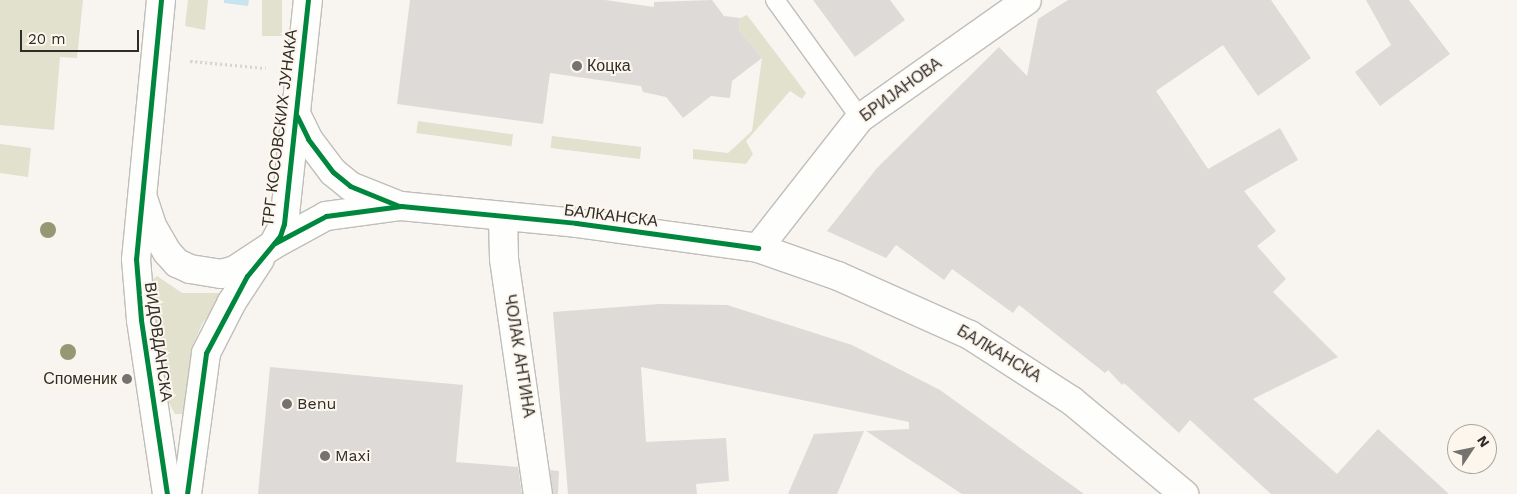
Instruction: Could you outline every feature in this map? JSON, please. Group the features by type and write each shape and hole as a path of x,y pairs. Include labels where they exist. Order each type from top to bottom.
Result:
{"main road":[{"path":"161,0 142,193 152,226 167,252 177,263 200,272 221,274 236,270 269,249"},
{"name":"ТРГ КОСОВСКИХ ЈУНАКА","path":"269,249 284,224 308,0"},
{"name":"БРИЈАНОВА","path":"758,248 860,118 1027,0"},
{"name":"БАЛКАНСКА","path":"297,116 308,139 333,172 350,186 401,206"},
{"name":"ВИДОВДАНСКА","path":"142,193 137,286 168,494"},
{"name":"БАЛКАНСКА","path":"269,249 326,216 401,206 758,248 838,276 970,335 1072,400 1184,494"},
{"name":"ЧОЛАК АНТИНА","path":"504,217 504,259 538,494"},
{"name":"ВИДОВДАНСКА","path":"187,494 206,353 232,302 269,249"}],"lane":[{"path":"774,0 860,118"}],"path":[{"path":"155,57 272,69"}],"green space":[{"path":"0,0 83,0 77,58 60,57 54,130 0,125"},
{"path":"188,0 208,0 205,30 185,26"},
{"path":"262,0 282,0 282,36 262,36"},
{"path":"747,15 806,93 802,99 790,91 746,141 753,154 746,164 693,159 693,149 728,153 752,131 762,58 739,30 740,18"},
{"path":"418,121 513,134 511,146 416,133"},
{"path":"552,136 641,147 640,159 551,148"},
{"path":"0,144 31,148 28,177 0,173"},
{"path":"157,276 182,293 219,293 219,301 202,324 193,345 185,410 182,414 175,414 169,403 149,289 151,281"}],"water":[{"path":"224,0 249,0 248,6 224,3"}],"building":[{"name":"Коцка","path":"410,0 605,0 654,7 654,2 712,0 724,16 740,18 739,30 762,58 732,81 730,98 711,96 683,118 666,97 643,92 641,86 550,73 543,124 397,104"},
{"path":"813,0 890,0 905,20 855,57"},
{"path":"1068,0 1271,0 1311,58 1258,96 1223,45 1156,91 1208,169 1280,128 1298,160 1244,191 1276,231 1257,246 1286,279 1273,292 1338,357 1253,399 1337,474 1378,429 1449,494 1271,494 1190,420 1179,433 1124,383 1122,385 1108,370 1105,373 1019,305 1013,313 952,269 944,280 896,245 886,258 827,231 877,168 999,47 1027,76 1038,19"},
{"path":"1366,0 1409,0 1450,54 1380,106 1355,72 1391,45"},
{"path":"659,304 727,305 852,345 940,390 1084,494 962,494 866,431 909,429 909,422 641,367 646,442 726,438 729,481 696,484 697,494 568,494 553,312"},
{"path":"270,367 463,385 456,462 518,467 522,494 258,494"},
{"path":"864,431 837,494 788,494 814,434"},
{"path":"550,470 559,471 558,494 553,494"}],"cycle path":[{"path":"161,0 136,259 141,320 167,494"},
{"path":"187,494 206,353 247,276 280,236 284,224 308,0"},
{"path":"297,116 308,139 333,172 350,186 399,206"},
{"path":"275,243 326,216 401,206 576,223 758,248"}],"place":[{"name":"Коцка","path":"577,66"},
{"name":"Споменик","path":"127,379"},
{"name":"Benu","path":"287,404"},
{"name":"Maxi","path":"325,456"}]}
